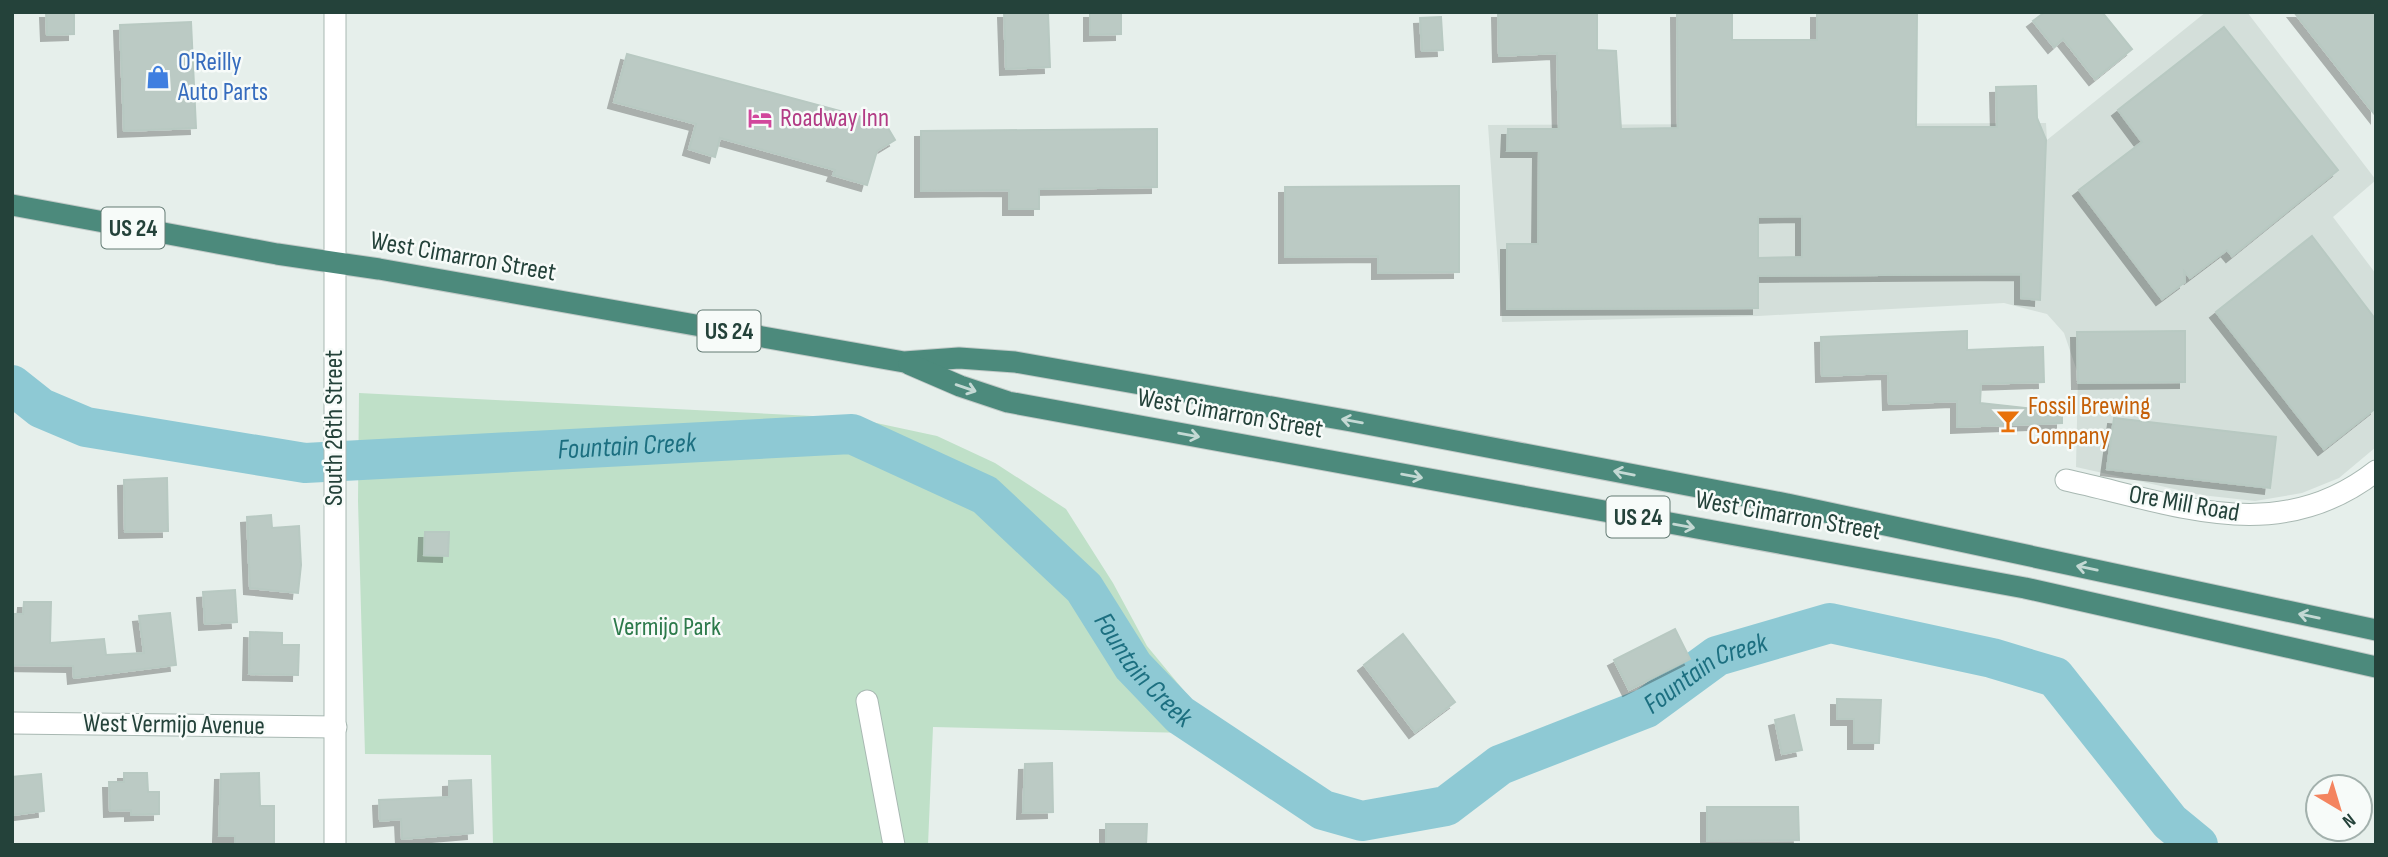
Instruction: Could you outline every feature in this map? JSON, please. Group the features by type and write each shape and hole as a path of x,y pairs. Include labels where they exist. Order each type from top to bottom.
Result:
{"highway":[{"name":"West Cimarron Street","path":"12,205 335,264 379,269 904,362 960,386 1008,402 2025,588 2376,667"},
{"name":"West Cimarron Street","path":"904,362 959,358 1015,362 1351,421 1801,507 2376,630"}],"street":[{"name":"South 26th Street","path":"335,12 335,845"},
{"name":"Ore Mill Road","path":"2066,480 2220,513 2257,517 2296,511 2328,501 2357,486 2376,471"},
{"path":"867,701 894,845"},
{"name":"West Vermijo Avenue","path":"12,723 336,727"}],"shaded area":[{"path":"2206,12 2247,12 2376,180 2333,217 2376,274 2376,447 2339,478 2302,493 2255,501 2201,495 2076,467 2078,374 2064,333 2047,314 2004,303 1758,316 1502,322 1488,125 2046,123 2047,140"}],"green space":[{"name":"Vermijo Park","path":"359,393 853,418 937,436 995,463 1066,509 1113,583 1147,646 1195,704 1231,734 933,727 928,845 493,845 491,755 365,754 358,501"}],"building":[{"path":"46,12 74,12 74,34 47,35"},
{"path":"1004,12 1048,12 1050,67 1006,69"},
{"path":"1090,12 1121,12 1121,34 1090,35"},
{"path":"1498,12 1597,12 1597,50 1616,51 1621,129 1678,128 1677,12 1732,12 1732,40 1817,40 1817,12 1917,12 1916,127 1997,127 1996,87 2036,86 2037,118 2046,140 2040,300 2021,298 2021,274 1758,276 1758,308 1507,309 1507,244 1538,244 1539,151 1507,151 1508,129 1559,129 1557,53 1499,56","holes":["1802,216 1802,257 1758,258 1758,217"]},
{"path":"2045,12 2102,12 2132,49 2095,79 2063,39 2054,47 2033,21"},
{"path":"2294,12 2376,12 2376,116"},
{"path":"1441,17 1443,50 1422,51 1420,18"},
{"name":"O'Reilly Auto Parts","path":"191,22 196,128 124,131 120,25"},
{"path":"2224,27 2338,170 2232,256 2227,250 2190,278 2184,271 2185,282 2162,299 2079,190 2142,142 2118,110"},
{"name":"Roadway Inn","path":"627,54 885,123 895,140 877,151 867,185 833,175 835,170 720,138 715,157 689,149 696,124 614,102"},
{"path":"1157,129 1157,187 1039,189 1039,209 1009,209 1009,190 921,191 921,131"},
{"path":"1459,186 1459,272 1378,273 1378,256 1285,257 1285,187"},
{"path":"2312,236 2376,320 2376,408 2324,449 2216,312"},
{"path":"1967,331 1967,350 2043,347 2044,382 1981,384 1980,403 2062,412 2062,423 1957,427 1957,401 1889,404 1888,373 1822,376 1821,337"},
{"path":"2185,331 2185,382 2078,383 2077,332"},
{"path":"2114,418 2276,437 2270,488 2107,469"},
{"path":"167,478 168,531 125,532 124,480"},
{"path":"271,515 272,528 299,526 301,565 298,593 250,588 247,517"},
{"path":"425,532 449,532 448,556 424,555"},
{"path":"235,590 237,622 205,624 203,592"},
{"path":"24,602 51,602 50,643 104,639 106,655 144,653 139,616 170,613 176,665 74,678 73,666 12,665 12,614 23,614"},
{"path":"1675,629 1690,659 1629,690 1614,660"},
{"path":"250,632 282,633 282,645 299,645 298,675 249,674"},
{"path":"1403,634 1455,702 1415,732 1364,665"},
{"path":"1837,699 1881,700 1879,743 1854,743 1854,719 1837,719"},
{"path":"1794,715 1802,750 1782,754 1775,720"},
{"path":"1052,763 1053,812 1023,813 1025,764"},
{"path":"124,773 147,773 148,792 159,792 159,814 131,815 131,810 110,811 109,782 124,782"},
{"path":"259,773 260,806 274,806 274,845 235,845 235,836 219,836 221,774"},
{"path":"41,774 44,811 12,815 12,777"},
{"path":"471,780 473,833 402,839 401,819 380,821 379,800 449,797 449,781"},
{"path":"1707,807 1798,807 1799,840 1707,841"},
{"path":"1106,824 1147,824 1146,845 1106,845"}],"waterway":[{"name":"Fountain Creek","path":"12,385 41,408 86,427 305,463 852,434 985,495 1084,588 1133,666 1180,715 1323,810 1362,821 1446,806 1500,765 1646,708 1717,656 1830,623 1992,658 2055,677 2170,822 2198,845"}],"place":[{"name":"O'Reilly Auto Parts","path":"158,77"},
{"name":"Roadway Inn","path":"760,118"},
{"name":"Fossil Brewing Company","path":"2008,421"}]}
